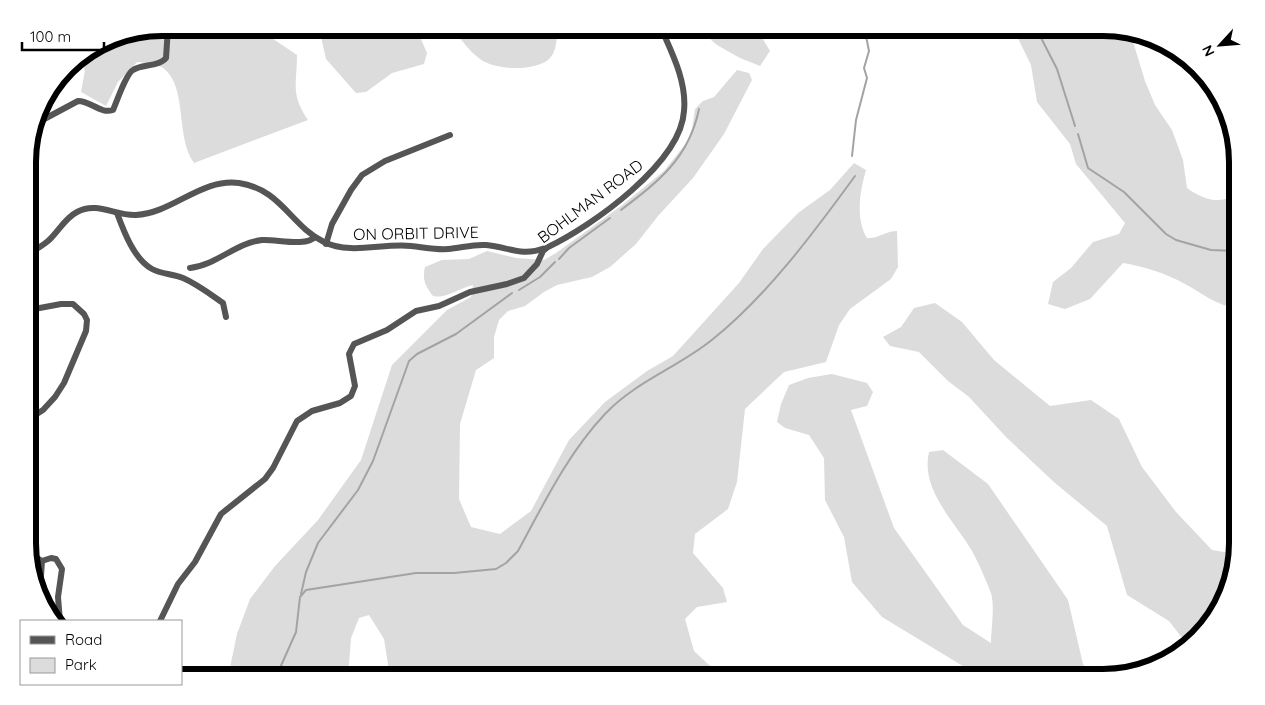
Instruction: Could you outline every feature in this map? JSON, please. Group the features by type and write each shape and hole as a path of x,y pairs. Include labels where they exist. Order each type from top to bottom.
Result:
{"street":[{"path":"44,119 78,100 85,101 104,111 113,110 130,73 137,68 164,62 167,36"},
{"name":"BOHLMAN ROAD","path":"160,620 178,584 195,562 221,514 265,478 273,468 297,421 312,411 343,402 351,396 354,386 349,354 354,344 387,330 416,311 438,306 470,292 524,278 537,264 543,251 588,224 650,174 668,154 678,136 684,111 684,95 679,75 664,36"},
{"path":"326,244 332,224 351,190 362,175 386,161 450,135"},
{"name":"ON ORBIT DRIVE","path":"36,249 48,241 77,212 89,207 136,215 162,209 196,191 236,183 251,185 272,196 315,237 326,244 343,248 396,245 448,249 487,245 526,253 548,247"},
{"path":"117,213 124,231 142,261 153,269 184,279 211,295 222,304 226,317"},
{"path":"190,268 210,264 248,243 262,240 309,242 315,237"},
{"path":"36,309 61,304 73,304 84,314 87,326 64,383 43,410 36,414"},
{"path":"37,558 42,561 53,558 61,567 58,596 60,615"},
{"path":"41,575 42,561"}],"green space":[{"path":"269,36 297,55 297,95 302,111 308,120 194,163 188,152 185,140 176,87 171,76 163,68 154,64 137,62 118,82 106,106 81,92 85,70 82,65 99,53 122,43 146,37"},
{"path":"321,36 420,36 427,53 424,64 392,73 366,92 356,93 326,59"},
{"path":"458,36 557,36 554,52 549,59 543,63 525,68 504,67 486,63 468,48"},
{"path":"706,36 761,36 770,51 760,66 740,58 717,45"},
{"path":"1017,36 1102,36 1133,40 1145,81 1155,105 1172,130 1183,160 1187,188 1199,196 1212,200 1228,198 1228,307 1216,302 1178,280 1123,263 1090,299 1065,309 1048,304 1053,282 1071,268 1093,242 1119,234 1125,223 1076,164 1070,144 1037,102 1031,65"},
{"path":"737,70 749,73 752,80 724,134 693,178 658,216 636,244 610,267 592,277 557,285 525,306 508,311 499,320 494,337 494,358 476,370 460,424 459,499 471,527 500,534 531,511 569,440 605,402 647,371 673,356 739,283 763,249 798,213 830,190 854,163 866,170 860,204 863,230 867,238 897,231 898,267 891,279 850,309 839,325 826,362 784,372 745,409 737,482 728,509 695,534 693,553 723,588 727,602 697,607 685,619 694,651 713,668 389,669 384,639 369,615 359,618 351,638 349,669 230,669 237,634 250,599 275,566 318,520 361,460 392,365 447,310 471,297 473,285 448,295 433,296 425,282 425,267 442,260 469,259 487,251 516,258 544,260 556,253 621,206 664,171 687,142 692,129 695,109 703,101 714,97"},
{"path":"935,303 962,322 994,360 1050,406 1091,400 1119,419 1142,467 1176,512 1212,550 1228,553 1222,583 1212,606 1192,632 1183,639 1169,621 1127,595 1107,526 1055,483 1007,438 969,397 948,381 919,352 890,346 883,337 901,327 914,308"},
{"path":"832,374 867,383 873,392 867,406 851,410 894,528 963,625 991,643 993,611 991,593 972,551 934,492 928,466 929,452 943,450 988,484 1068,600 1083,664 1086,668 966,668 882,617 852,582 844,537 825,500 824,458 809,435 785,428 777,422 781,404 789,385 808,378"}],"waterway":[{"path":"852,156 856,120 867,78 864,68 869,51 866,36"},
{"path":"1040,36 1057,69 1075,126"},
{"path":"621,210 660,178 680,155 688,141 699,109"},
{"path":"1078,134 1088,168 1124,192 1166,234 1176,240 1211,250 1228,251"},
{"path":"280,669 296,632 300,597 306,590 416,573 454,573 496,569 506,563 518,551 579,445 605,414 630,392 700,349 752,304 789,262 855,176"},
{"path":"559,259 569,248 610,218"},
{"path":"519,290 540,277 555,262"},
{"path":"301,594 306,572 318,543 358,490 373,461 409,361 417,354 456,334 512,293"}]}
